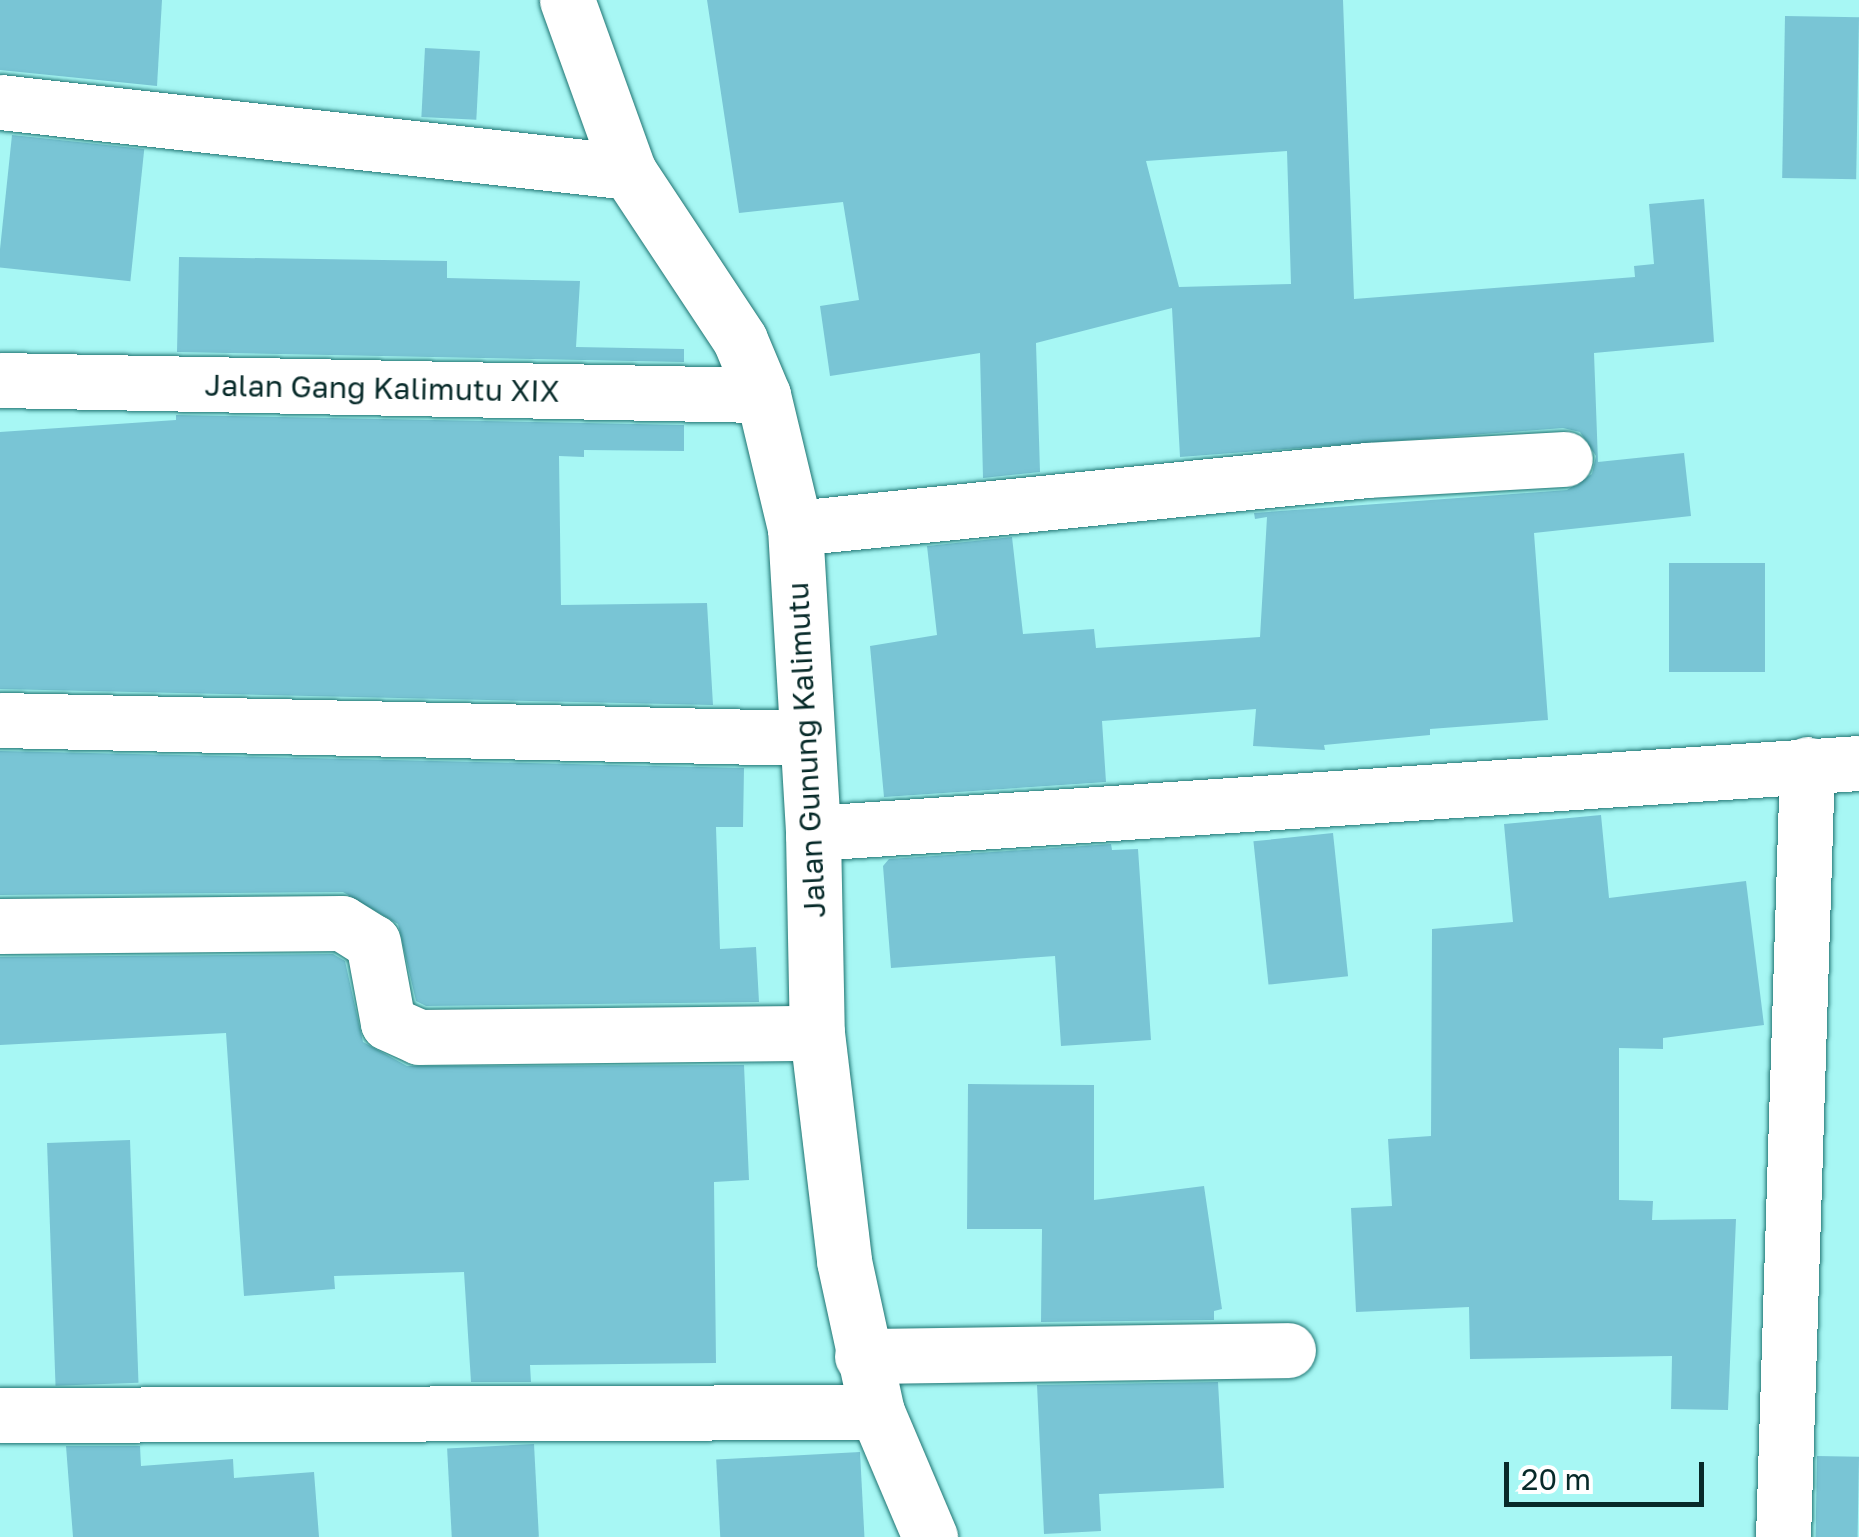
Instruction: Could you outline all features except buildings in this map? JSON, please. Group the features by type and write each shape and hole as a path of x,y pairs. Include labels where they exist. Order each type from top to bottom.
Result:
{"street":[{"name":"Jalan Gunung Kalimutu","path":"567,0 629,172 740,340 763,396 794,528 814,833 816,1034 862,1356 878,1412 930,1537"},
{"path":"0,102 629,172"},
{"name":"Jalan Gang Kalimutu XIX","path":"0,380 763,396"},
{"path":"794,528 1367,470 1565,459"},
{"path":"0,720 805,738"},
{"path":"814,833 1833,764 1784,1537"},
{"path":"0,926 342,923 373,942 388,1023 420,1037 816,1034"},
{"path":"862,1356 1288,1350"},
{"path":"0,1415 878,1412"}]}
